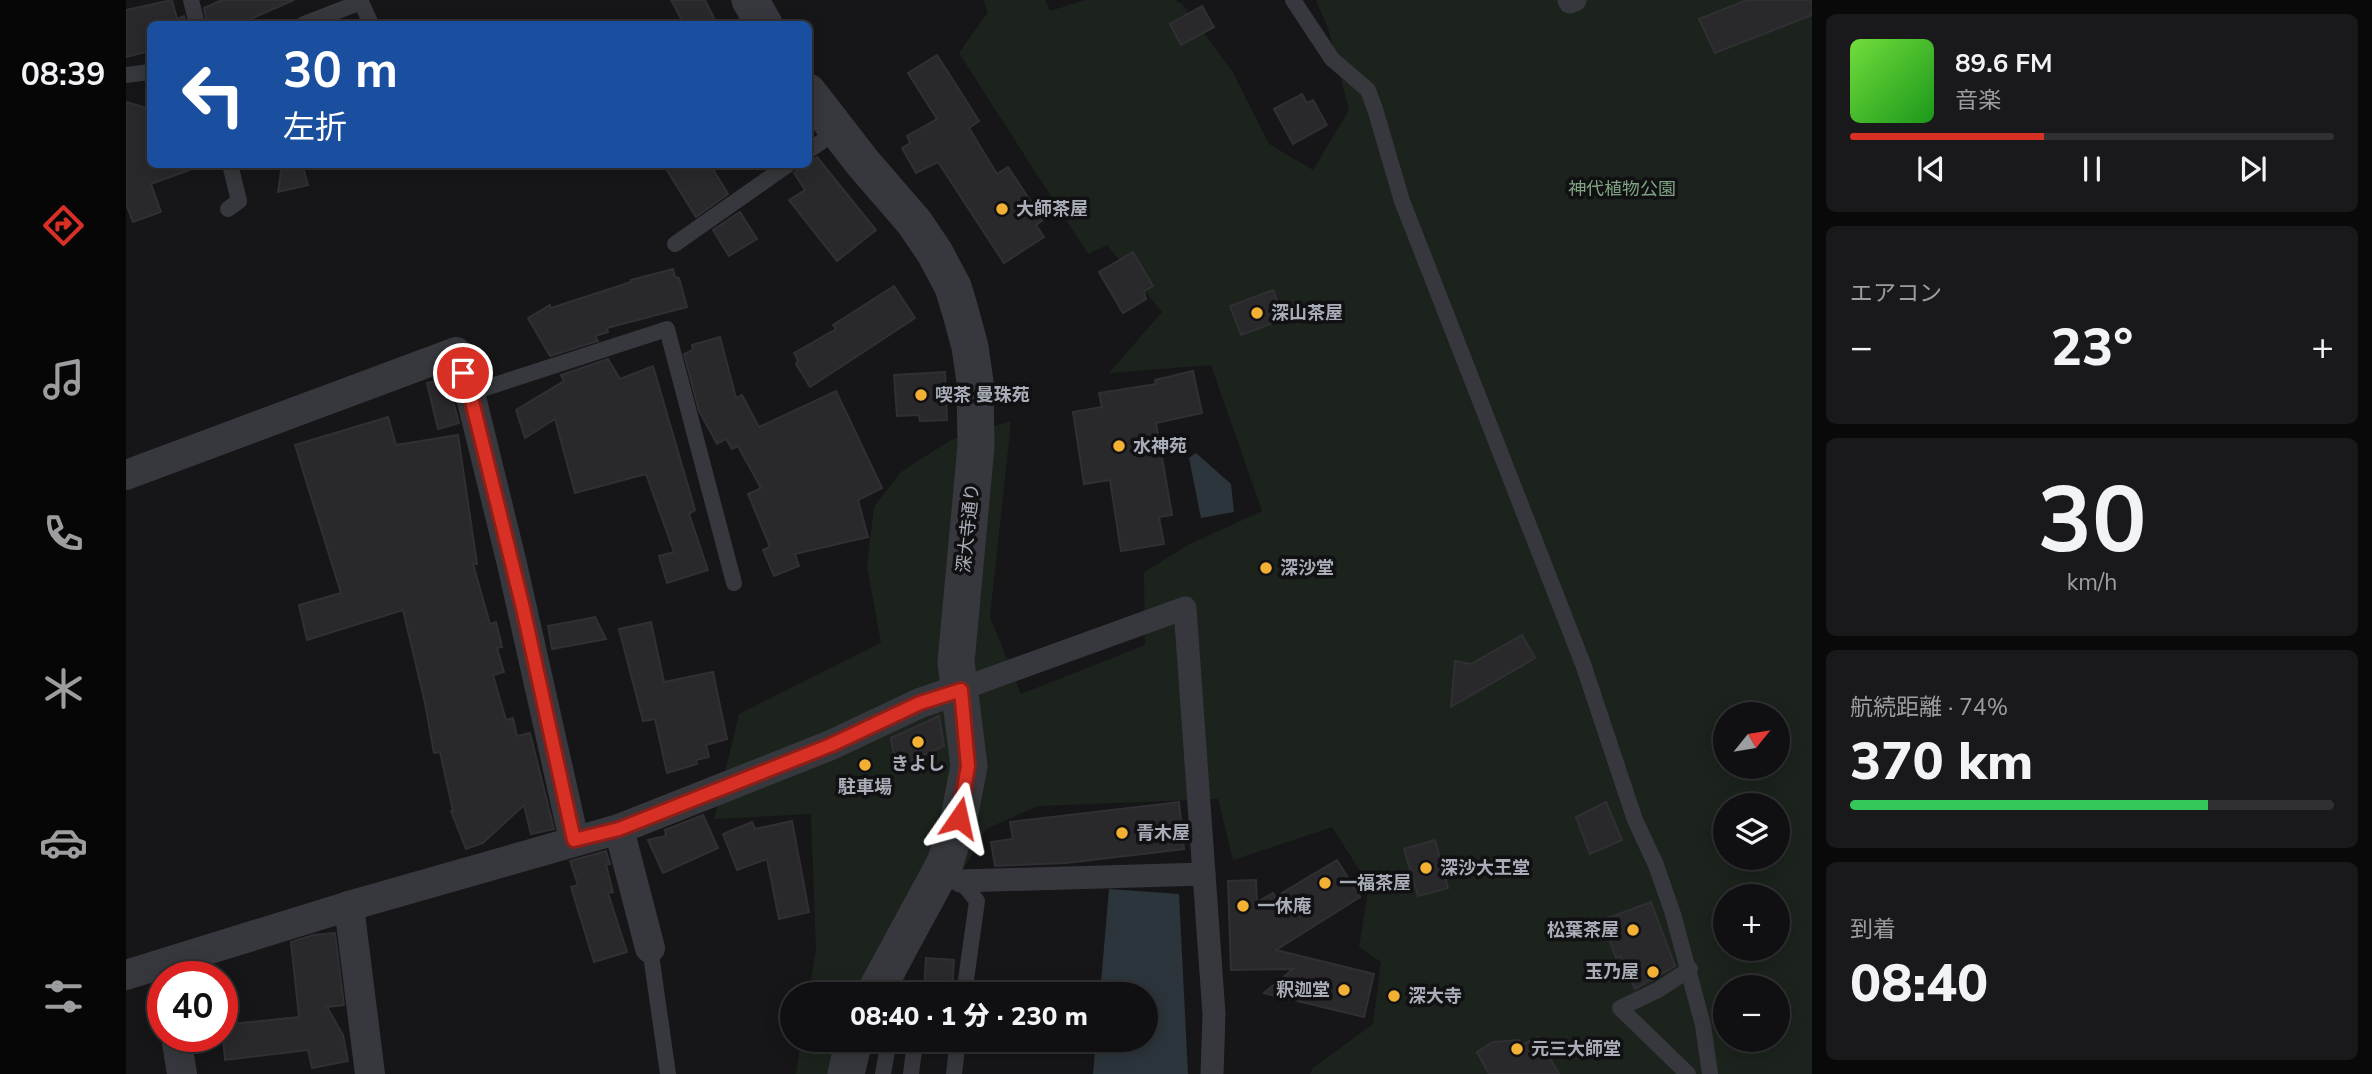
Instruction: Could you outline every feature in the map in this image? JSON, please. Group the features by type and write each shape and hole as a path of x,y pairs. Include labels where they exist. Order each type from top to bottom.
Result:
{"street":[{"path":"750,0 762,21"},
{"path":"1569,0 1575,0"},
{"name":"深大寺通り","path":"812,105 823,141 914,222 935,253 953,287 970,347 975,382 976,446 956,662 968,766 953,872 882,982"},
{"path":"126,475 456,352 470,393 523,608 574,840"},
{"path":"193,961 349,906 619,829 831,745 920,703 1185,608 1213,1014 1212,1074"},
{"path":"619,829 650,948"},
{"path":"953,872 1204,874"},
{"path":"349,906 370,1074"},
{"path":"126,975 147,972"},
{"path":"179,1052 182,1074"},
{"path":"846,1074 851,1052"}],"lane":[{"path":"191,0 196,21"},
{"path":"1293,0 1332,59 1368,90 1402,201 1583,664 1635,820 1656,865 1690,969 1703,1025 1710,1074"},
{"path":"311,21 360,1 370,21"},
{"path":"126,75 147,72"},
{"path":"228,209 239,201 231,168"},
{"path":"675,244 783,168"},
{"path":"470,393 667,329 734,583"},
{"path":"953,872 977,901 966,982"},
{"path":"650,948 668,1074"},
{"path":"1688,1074 1620,1008 1690,969"},
{"path":"883,1074 887,1052"},
{"path":"911,1074 914,1052"},
{"path":"954,1074 957,1052"}],"green space":[{"name":"神代植物公園","path":"983,0 1045,0 1050,11 1085,0 1174,0 1182,4 1232,71 1269,144 1313,170 1349,110 1328,28 1316,0 1812,0 1812,1074 1310,1074 1313,1068 1373,1024 1381,962 1359,947 1369,885 1332,827 1233,860 1218,799 1038,806 986,829 903,982 811,982 816,949 811,814 714,819 739,714 881,643 867,566 874,507 901,472 951,440 1011,421 990,617 1021,694 1145,645 1144,572 1190,544 1262,511 1211,365 1109,373 1162,312 1107,245 1088,254 959,53 988,12"},
{"path":"799,1052 868,1052 860,1067 860,1074 796,1074"}],"shaded area":[{"path":"1196,453 1231,484 1234,512 1201,518 1189,458"},
{"path":"1109,889 1179,894 1188,1074 1093,1074 1095,1052 1158,1052 1158,982 1101,982"}],"building":[{"path":"172,0 177,19 184,16 185,21 147,21 147,52 126,57 126,10"},
{"path":"222,0 294,0 246,21 206,21 204,8"},
{"path":"671,0 705,0 716,21 682,21"},
{"path":"1747,0 1812,0 1812,15 1715,53 1699,19"},
{"path":"1202,6 1214,27 1181,45 1170,24"},
{"path":"937,55 979,121 969,128 997,174 1008,167 1043,220 1036,225 1044,237 1004,263 938,162 916,173 902,148 910,143 907,136 937,119 908,73"},
{"path":"1302,94 1307,103 1313,100 1327,125 1293,144 1274,109"},
{"path":"126,102 147,108 147,168 195,168 151,184 161,212 133,222 126,204"},
{"path":"817,157 876,230 837,261 789,200 805,190 794,173 801,168 812,168 812,160"},
{"path":"281,168 303,168 308,185 278,192"},
{"path":"665,168 712,168 728,194 696,217"},
{"path":"740,212 757,239 729,256 713,230"},
{"path":"1133,252 1153,286 1144,291 1146,299 1123,313 1099,272"},
{"path":"673,269 675,277 679,278 687,307 607,328 608,332 595,336 598,341 550,356 528,318 550,305 551,308 631,280"},
{"path":"894,286 915,318 810,387 796,364 798,360 794,353 836,329 833,325"},
{"name":"深山茶屋","path":"1273,290 1284,319 1241,335 1230,306"},
{"path":"720,337 736,398 742,395 759,427 836,391 882,488 858,500 868,537 795,554 799,566 774,576 763,550 770,547 748,494 761,488 738,446 732,449 726,439 717,444 699,411 684,354 693,350 692,345"},
{"path":"608,359 620,379 653,366 695,510 689,514 708,570 667,583 659,556 674,552 646,474 575,493 555,419 525,438 516,410 564,381 561,375"},
{"name":"水神苑","path":"1193,371 1202,413 1156,423 1172,515 1159,517 1164,544 1121,551 1110,480 1084,484 1073,412 1102,407 1099,393 1156,384 1155,380"},
{"name":"喫茶 曼珠苑","path":"945,372 947,420 920,421 919,415 897,416 894,375"},
{"path":"447,378 459,423 438,429 427,383"},
{"path":"388,417 396,445 458,435 477,564 473,564 490,624 496,622 502,647 497,648 504,672 493,675 506,720 513,718 517,736 530,733 554,829 531,834 524,805 483,843 466,849 451,811 440,752 434,753 403,610 307,640 299,605 341,593 295,445"},
{"path":"595,617 606,639 552,649 548,626"},
{"path":"651,622 664,682 713,672 727,739 706,745 709,757 696,760 697,764 667,773 655,719 643,721 619,629"},
{"path":"1522,635 1535,658 1451,707 1455,661 1471,664"},
{"name":"きよし","path":"939,716 944,746 896,768 891,738"},
{"name":"青木屋","path":"1179,802 1184,849 1066,863 995,866 991,842 1013,839 1010,822"},
{"path":"1606,802 1622,840 1590,854 1576,817"},
{"path":"703,815 718,848 663,873 648,840 666,836 665,830"},
{"path":"792,821 809,912 779,919 767,859 737,870 723,834 752,822 755,829"},
{"name":"深沙大王堂","path":"1435,840 1448,888 1418,896 1404,849"},
{"path":"606,851 610,864 606,865 613,892 608,893 627,952 594,962 571,887 578,885 570,861"},
{"path":"1337,860 1360,897 1276,950 1374,974 1364,1017 1264,993 1293,969 1231,970 1228,881 1256,880 1257,902 1273,893 1275,897"},
{"path":"1651,902 1675,966 1635,989 1621,956 1616,958 1602,920"},
{"path":"335,933 344,1005 327,1007 343,1035 348,1061 312,1068 308,1050 225,1060 224,1052 238,1052 238,1023 299,1017 291,942 313,935"},
{"path":"926,958 954,960 953,982 925,982"},
{"name":"元三大師堂","path":"1538,1037 1559,1074 1489,1074 1477,1052 1493,1042 1519,1040 1522,1045"}],"place":[{"name":"大師茶屋","path":"1002,209"},
{"name":"深山茶屋","path":"1257,313"},
{"name":"喫茶 曼珠苑","path":"921,395"},
{"name":"水神苑","path":"1119,446"},
{"name":"深沙堂","path":"1266,568"},
{"name":"きよし","path":"918,742"},
{"name":"駐車場","path":"865,765"},
{"name":"青木屋","path":"1122,833"},
{"name":"深沙大王堂","path":"1426,868"},
{"name":"一福茶屋","path":"1325,883"},
{"name":"一休庵","path":"1243,906"},
{"name":"松葉茶屋","path":"1633,930"},
{"name":"玉乃屋","path":"1653,972"},
{"name":"釈迦堂","path":"1344,990"},
{"name":"深大寺","path":"1394,996"},
{"name":"元三大師堂","path":"1517,1049"}],"route":[{"path":"463,373 517,586 574,840 619,829 831,745 920,703 961,690 968,766 959,818"}]}
